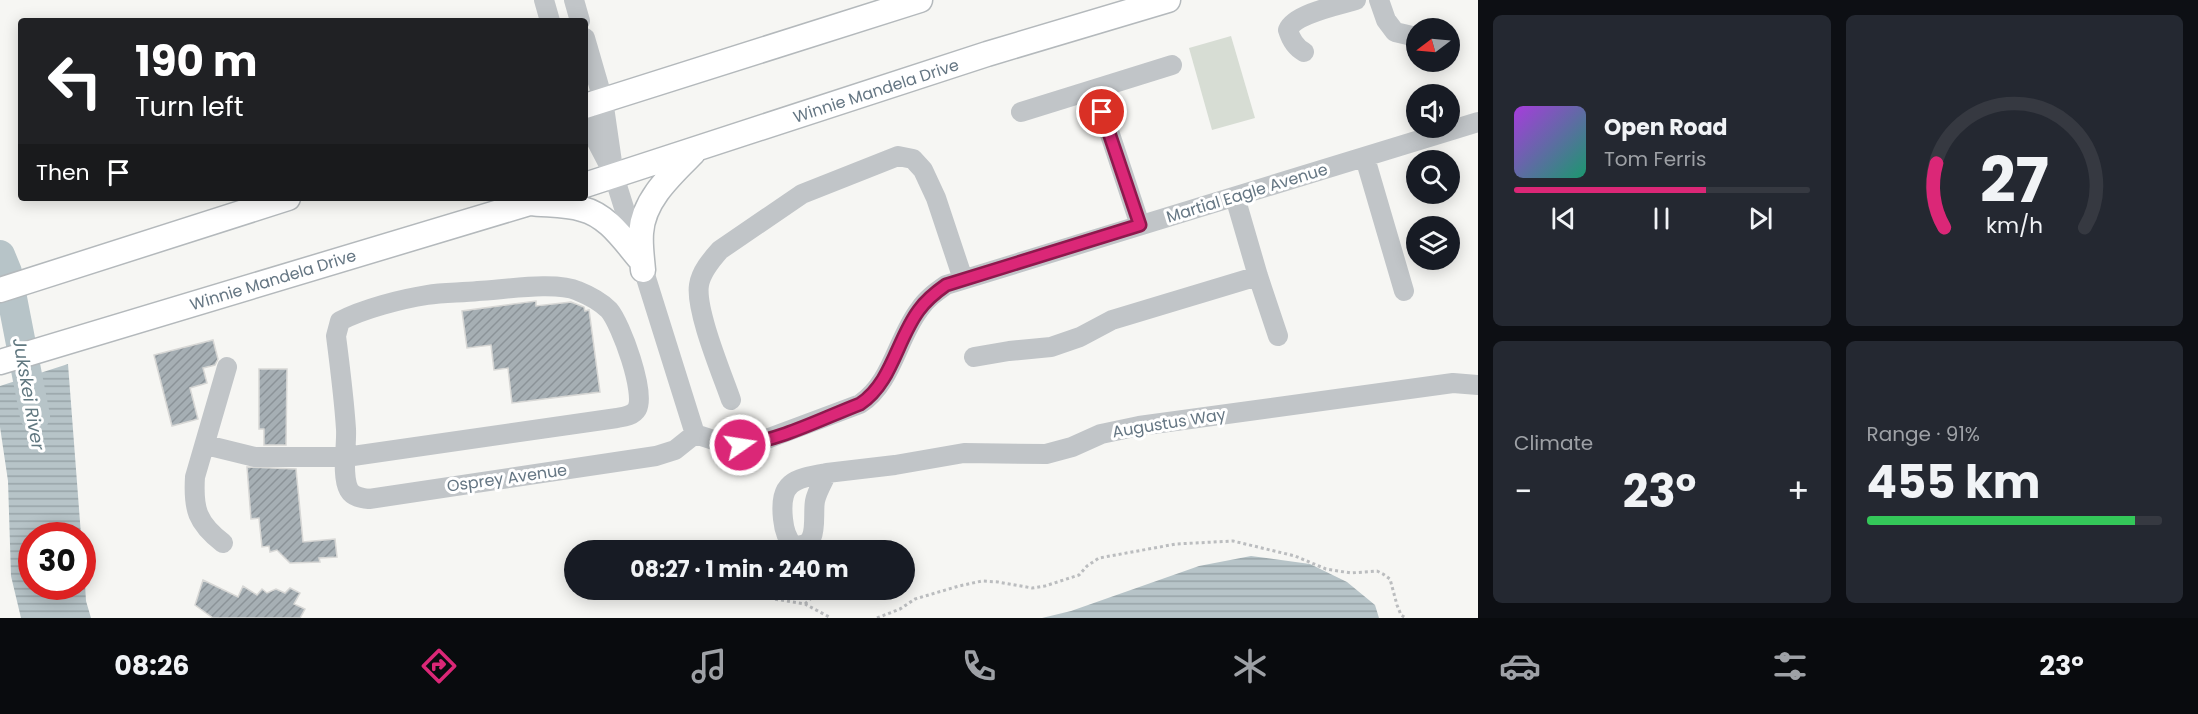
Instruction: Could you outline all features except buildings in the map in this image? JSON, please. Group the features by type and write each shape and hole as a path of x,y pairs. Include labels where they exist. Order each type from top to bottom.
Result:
{"main road":[{"path":"594,103 920,0"},
{"name":"Winnie Mandela Drive","path":"588,184 987,54 1168,0"},
{"path":"641,264 643,221 650,202 697,149"},
{"path":"0,290 279,201"},
{"name":"Winnie Mandela Drive","path":"0,362 535,201"},
{"path":"543,201 574,207 594,214 610,225 641,264"}],"street":[{"path":"544,0 549,18"},
{"path":"574,0 579,18"},
{"path":"1304,52 1290,38 1288,30 1292,23 1304,16 1356,0"},
{"path":"1379,0 1386,20 1395,32 1406,35"},
{"path":"588,60 594,103 614,176 695,434"},
{"path":"1021,112 1172,65"},
{"path":"1095,89 1140,225"},
{"name":"Martial Eagle Avenue","path":"695,434 729,445 756,443 860,404 870,398 881,383 918,310 933,294 946,285 1478,122"},
{"path":"588,125 614,176"},
{"path":"731,400 700,309 699,285 711,259 720,250 802,194 898,156 913,159 922,170 936,198 963,279"},
{"path":"1365,158 1404,291"},
{"path":"1235,196 1278,336"},
{"path":"974,357 1051,346 1080,337 1112,320 1258,276"},
{"path":"206,445 255,457 346,457 617,418 635,412 639,398 627,348 613,316 602,304 578,291 569,288 542,287 428,295 388,304 340,321 336,336 346,430 346,457"},
{"path":"223,543 206,530 197,509 194,492 195,477 227,367"},
{"name":"Augustus Way","path":"827,474 816,498 812,537 802,546 790,543 786,536 783,517 783,495 786,487 800,478 964,453 1046,454 1072,447 1101,434 1139,426 1453,382 1478,385"},
{"name":"Osprey Avenue","path":"346,457 347,483 350,491 354,496 369,499 656,456 675,450 695,434"},
{"path":"783,517 814,510"}],"path":[{"path":"877,618 900,609 915,599 958,586 982,581 1032,588 1045,586 1079,575 1099,558 1176,544 1233,540 1295,556 1326,569 1351,573 1377,571 1390,579 1401,615 1406,618"},
{"path":"780,600 806,604 831,618"},
{"path":"806,604 810,600"}],"shaded area":[{"path":"1231,36 1255,118 1212,130 1189,48"}],"water":[{"path":"68,364 80,522 18,522 18,600 86,600 91,618 21,618 11,576 8,481 0,427 0,386"},
{"path":"1251,556 1310,564 1347,582 1375,605 1379,618 1042,618 1071,611 1199,566"}],"waterway":[{"name":"Jukskei River","path":"0,255 7,272 35,416"}],"route":[{"path":"740,445 756,443 860,404 870,398 881,383 918,310 933,294 946,285 1140,225 1102,112"}]}
